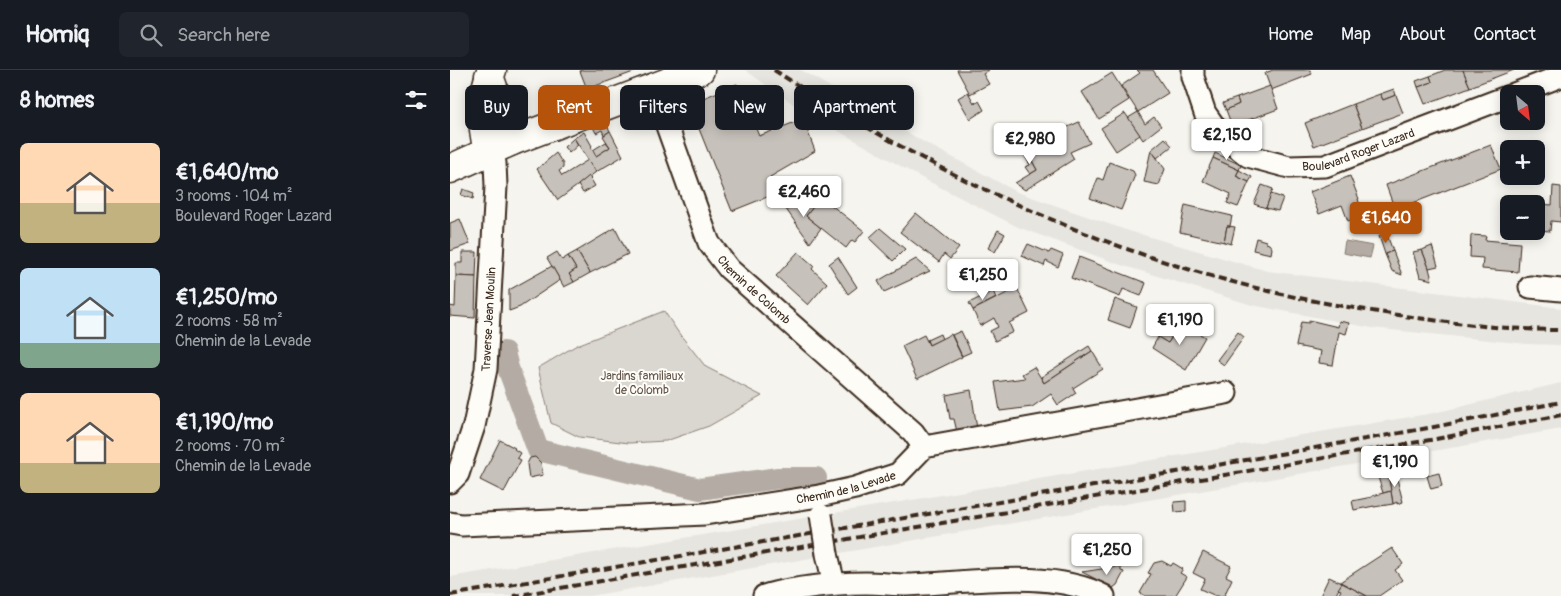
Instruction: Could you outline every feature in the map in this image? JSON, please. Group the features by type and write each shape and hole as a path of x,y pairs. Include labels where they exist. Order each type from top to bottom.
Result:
{"main road":[{"path":"659,85 700,70"},
{"path":"491,73 500,146"},
{"path":"450,168 500,146 620,100"}],"street":[{"name":"Boulevard Roger Lazard","path":"1193,70 1193,77 1205,113 1219,133 1248,156 1290,167 1325,166 1500,99"},
{"path":"1538,85 1561,76"},
{"name":"Chemin de Colomb","path":"668,130 709,243 729,269 913,432 924,447"},
{"name":"Traverse Jean Moulin","path":"450,482 458,474 474,426 486,369 496,186 495,163 500,146"},
{"path":"1530,287 1561,290"},
{"path":"924,447 1226,393"},
{"name":"Chemin de la Levade","path":"450,523 462,525 705,514 820,506 855,488 898,474 924,447"},
{"path":"820,506 827,554 834,584"},
{"path":"764,596 774,592 834,584 906,585 1013,579 1059,582 1092,590 1104,596"}],"shaded area":[{"path":"745,70 801,70 827,85 794,85 794,105 784,98 784,85 766,85"},
{"path":"837,130 903,130 1017,192 1126,230 1267,271 1561,308 1561,345 1527,344 1372,328 1252,305 1118,264 1018,227 920,177"},
{"path":"1345,241 1373,246 1370,258 1343,253"},
{"path":"1561,383 1561,429 590,596 450,596 450,577 1434,413"}],"green space":[{"name":"Jardins familiaux de Colomb","path":"664,311 706,367 762,396 709,426 666,441 629,443 579,437 551,423 538,368 577,345"}],"building":[{"path":"639,70 598,85 585,85 580,71"},
{"path":"957,70 989,70 983,74 989,84 970,94"},
{"path":"1137,70 1153,70 1168,93 1138,112 1121,86 1140,73"},
{"path":"1273,70 1310,70 1312,74 1271,90 1265,73"},
{"path":"1445,70 1463,70 1470,87 1425,104 1418,87 1432,82 1430,76"},
{"path":"1463,70 1514,70 1470,87"},
{"path":"1112,73 1129,100 1099,119 1082,92"},
{"path":"1430,76 1432,82 1418,87 1416,81"},
{"path":"1270,86 1278,109 1232,126 1226,110 1239,104 1237,98"},
{"path":"1394,89 1396,95 1383,100 1380,94"},
{"path":"968,92 974,103 979,101 984,110 970,119 958,98"},
{"path":"715,93 715,130 756,130 759,136 775,130 784,130 784,126 794,122 794,130 807,130 815,151 770,177 777,193 732,211 699,130 705,130 705,97"},
{"path":"1380,94 1383,100 1396,95 1403,113 1362,128 1353,104"},
{"path":"1237,98 1239,104 1226,110 1223,103"},
{"path":"1353,104 1362,128 1314,146 1305,123"},
{"path":"1138,112 1145,124 1154,117 1161,126 1143,140 1128,118"},
{"path":"1125,113 1140,135 1116,151 1101,128"},
{"path":"1079,122 1090,143 1070,152 1074,159 1025,190 1015,183 1037,170 1028,153 1062,136 1059,131"},
{"path":"602,130 609,130 610,131 604,135"},
{"path":"610,131 623,156 596,172 574,138 584,132 596,156 610,147 603,136"},
{"path":"1059,131 1062,136 1051,142 1048,136"},
{"path":"1043,132 1049,143 1035,150 1031,142"},
{"path":"574,138 578,145 569,153 564,147"},
{"path":"1165,138 1172,146 1157,158 1151,150"},
{"path":"606,142 610,147 596,156 593,150"},
{"path":"1491,145 1500,167 1500,169 1395,210 1386,185"},
{"path":"1151,150 1165,169 1159,185 1144,182"},
{"path":"556,153 563,164 563,168 559,171 562,176 588,160 596,172 558,200 537,169"},
{"path":"1215,153 1241,165 1239,170 1213,158"},
{"path":"1028,154 1037,170 1030,174 1025,167 1030,165 1025,156"},
{"path":"1213,158 1239,170 1236,176 1249,182 1238,207 1227,203 1231,194 1203,181"},
{"path":"1109,162 1133,171 1135,175 1121,210 1090,198 1098,178 1103,180"},
{"path":"1239,170 1252,177 1249,182 1236,176"},
{"path":"589,176 595,186 583,193 578,185"},
{"path":"1350,176 1363,215 1348,221 1342,205 1319,214 1310,192"},
{"path":"1262,185 1273,189 1266,208 1254,204"},
{"path":"1553,186 1561,187 1561,222 1551,221 1550,231 1545,231 1545,204 1552,205"},
{"path":"463,189 474,193 473,199 461,195"},
{"path":"816,193 821,197 806,216 821,228 810,243 783,205 792,200 800,212"},
{"path":"1271,194 1283,198 1278,211 1266,208"},
{"path":"821,197 864,231 855,242 852,240 846,248 806,216"},
{"path":"1185,205 1232,216 1230,226 1227,226 1224,242 1180,232"},
{"path":"916,213 959,248 950,259 944,254 939,262 900,232"},
{"path":"460,219 470,244 450,251 450,223"},
{"path":"1227,226 1235,227 1231,244 1224,242"},
{"path":"615,228 628,254 590,273 577,251"},
{"path":"880,228 905,249 893,261 869,238"},
{"path":"998,230 1005,234 995,252 988,248"},
{"path":"1381,234 1387,235 1393,251 1385,254 1379,236"},
{"path":"1471,235 1486,236 1485,240 1520,243 1518,272 1482,269 1483,258 1470,257"},
{"path":"1256,238 1269,244 1272,248 1271,254 1253,250"},
{"path":"1028,244 1049,253 1051,250 1063,255 1058,267 1046,261 1044,266 1022,256"},
{"path":"1432,246 1438,266 1429,268 1422,250"},
{"path":"1422,250 1432,280 1420,277 1413,252"},
{"path":"577,251 590,273 574,282 569,274 576,269 568,256"},
{"path":"1393,251 1402,275 1392,271 1385,254"},
{"path":"462,252 477,252 476,277 456,276 456,263 462,263"},
{"path":"557,252 562,260 568,256 576,269 569,274 574,282 564,287 547,258"},
{"path":"798,252 814,266 812,269 827,283 808,305 776,276"},
{"path":"838,257 857,287 848,294 829,264"},
{"path":"1079,257 1146,283 1141,296 1123,289 1120,297 1071,278"},
{"path":"916,259 930,271 884,292 878,281"},
{"path":"552,266 560,280 520,307 509,311 509,290"},
{"path":"456,276 476,277 475,318 450,316 450,306 455,307"},
{"path":"1017,288 1029,313 1009,323 1013,332 995,341 990,331 998,327 994,318 980,326 973,310"},
{"path":"993,291 996,298 973,310 969,303"},
{"path":"1115,299 1137,307 1130,328 1108,320"},
{"path":"1309,320 1338,327 1339,321 1349,323 1346,334 1339,332 1333,365 1319,363 1321,351 1296,346 1301,322 1309,323"},
{"path":"1181,323 1205,337 1186,370 1152,348 1158,337 1168,343"},
{"path":"1165,326 1175,331 1168,343 1158,337"},
{"path":"961,331 971,352 962,356 952,335"},
{"path":"1238,332 1244,337 1224,365 1217,360"},
{"path":"940,334 942,339 929,345 927,340"},
{"path":"951,334 962,357 917,379 902,346 924,335 929,345"},
{"path":"1089,346 1092,351 1044,383 1041,377"},
{"path":"1092,351 1103,369 1073,388 1076,393 1058,405 1051,394 1032,407 1000,411 995,382 1025,378 1022,374 1034,367 1044,383"},
{"path":"971,390 977,429 957,432 954,419 950,419 946,395"},
{"path":"500,440 515,448 520,453 517,458 521,460 504,492 480,480"},
{"path":"535,457 541,463 543,475 529,478 527,464 530,458"},
{"path":"1395,471 1403,502 1393,504 1388,473"},
{"path":"1439,473 1442,486 1431,489 1427,476"},
{"path":"1388,474 1391,491 1383,493 1378,477"},
{"path":"1391,491 1393,504 1354,510 1352,501"},
{"path":"1186,501 1186,511 1175,512 1174,502"},
{"path":"1392,548 1403,564 1395,570 1402,580 1379,596 1367,596 1340,582"},
{"path":"1203,552 1231,566 1226,576 1232,579 1224,596 1216,596 1200,589 1205,579 1193,573"},
{"path":"1162,561 1171,566 1173,563 1183,569 1180,573 1187,577 1175,596 1146,596 1140,593 1151,574 1148,573 1154,563"},
{"path":"1121,566 1121,571 1124,572 1117,585 1113,588 1082,572"},
{"path":"1329,577 1342,583 1335,596 1320,596"},
{"path":"1342,583 1367,596 1338,596 1341,590 1338,589"}],"waterway":[{"path":"504,352 538,450 700,489 778,478 816,478"}],"railway":[{"path":"774,70 889,140 949,172 1074,229 1172,264 1239,284 1343,306 1473,325 1561,330"},
{"path":"450,595 1206,467 1434,427 1561,402"},
{"path":"513,596 1436,439 1561,415"}]}
